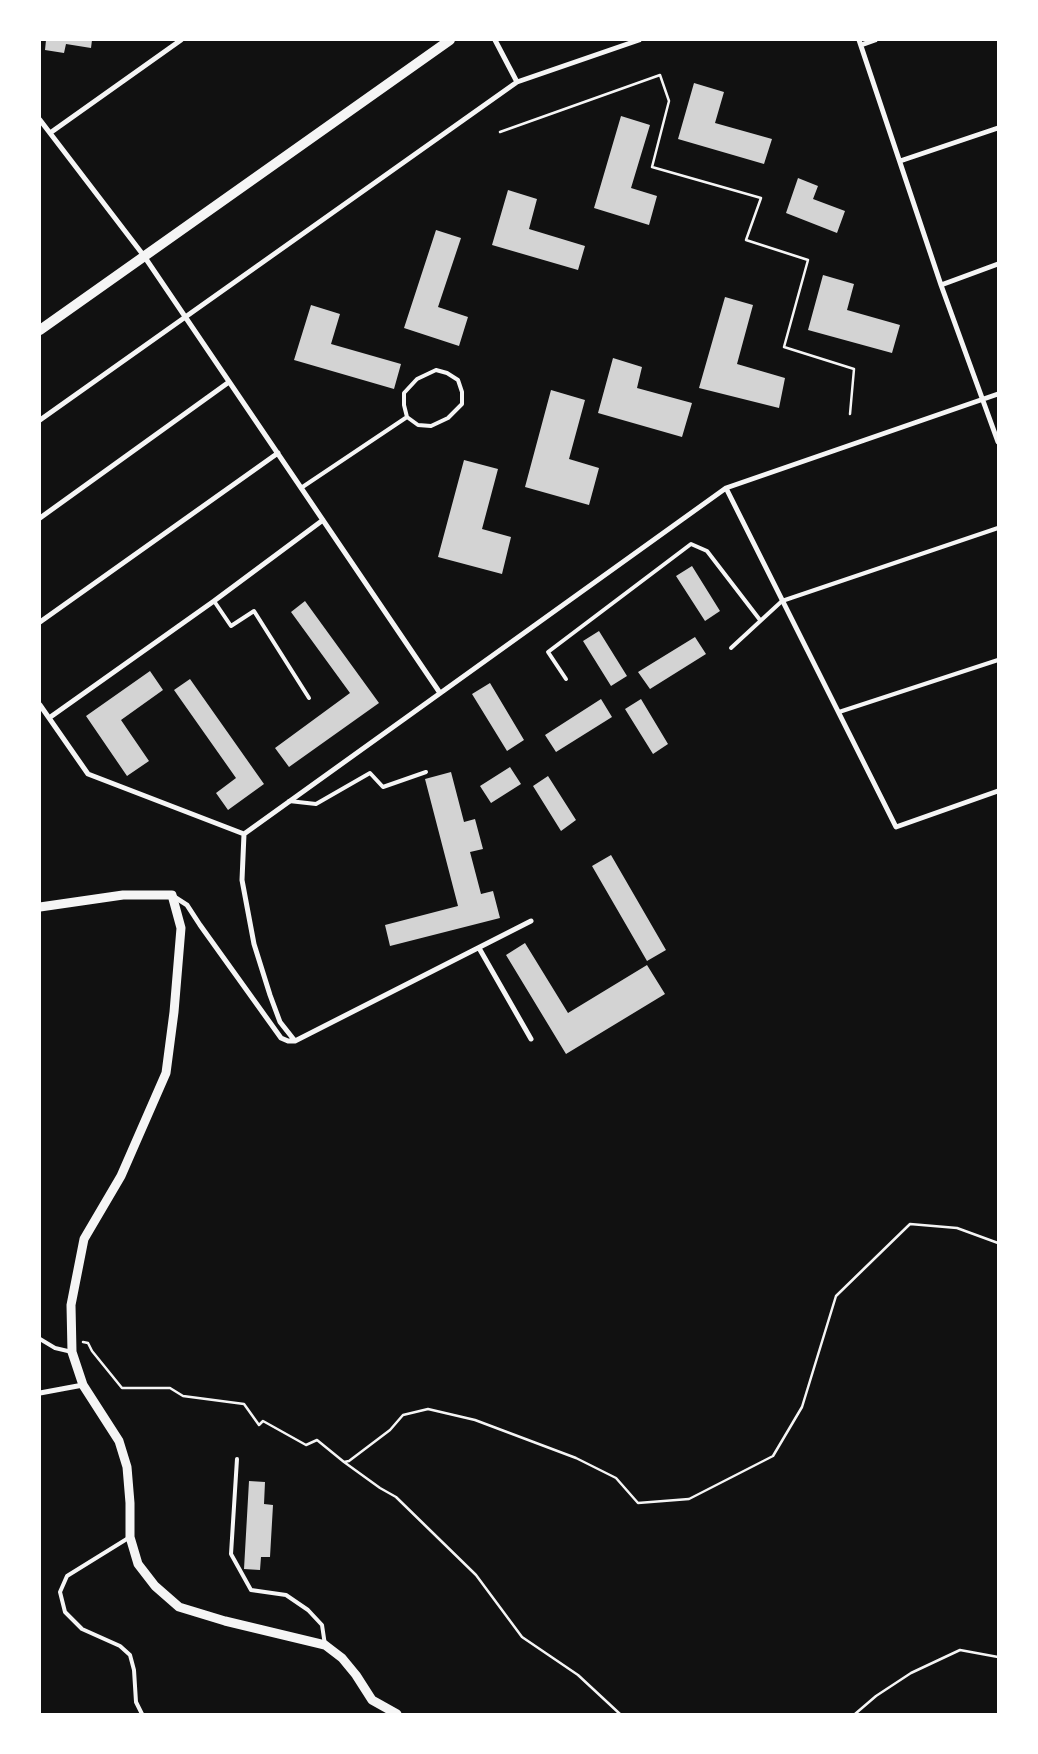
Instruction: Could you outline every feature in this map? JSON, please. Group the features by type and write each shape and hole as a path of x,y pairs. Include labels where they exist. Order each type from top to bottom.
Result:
{"main road":[{"path":"40,330 450,40"}],"street":[{"path":"50,133 181,40"},
{"path":"495,40 517,82"},
{"path":"40,420 517,82 639,40"},
{"path":"875,40 860,42 941,285 998,442"},
{"path":"40,120 144,256 440,693"},
{"path":"900,161 998,128"},
{"path":"941,285 998,264"},
{"path":"40,518 229,382"},
{"path":"244,834 726,488 998,394"},
{"path":"40,622 278,454"},
{"path":"726,488 896,827 998,792"},
{"path":"49,718 214,601 323,520"},
{"path":"40,705 88,774 244,834"},
{"path":"244,834 242,880 254,944 280,1022 295,1041"},
{"path":"40,907 123,895 172,895 187,905 281,1038 288,1041 295,1041 531,921"},
{"path":"172,895 181,928 174,1012 166,1073 121,1176 84,1239 71,1305 72,1352 83,1385 119,1441 127,1467 130,1537 138,1564 155,1586 178,1607 225,1621 325,1645 342,1658 356,1675 372,1700 397,1714"},
{"path":"479,948 531,1039"},
{"path":"40,1392 83,1385"}],"lane":[{"path":"436,370 447,373 458,380 462,392 462,404 448,418 431,426 418,425 407,417 404,394 417,378 436,370"},
{"path":"301,488 407,417"},
{"path":"731,648 782,600 998,528"},
{"path":"566,679 548,652 691,544 708,551 760,620"},
{"path":"214,601 231,626 254,611 309,698"},
{"path":"838,712 998,660"},
{"path":"289,802 316,804 370,773 384,787 426,772"},
{"path":"40,1340 55,1348 72,1352"},
{"path":"236,1459 231,1554 251,1590 286,1595 308,1610 322,1625 325,1645"},
{"path":"130,1537 67,1576 60,1592 65,1612 82,1628 120,1646 130,1655 134,1670 136,1702 142,1714"}],"path":[{"path":"500,132 660,75 670,101 652,167 761,198 746,240 808,260 784,347 854,369 850,414"},
{"path":"344,1462 349,1461 390,1430 403,1415 428,1409 475,1420 576,1458 616,1478 638,1503 689,1498 773,1456 802,1407 836,1296 910,1224 958,1228 998,1243"},
{"path":"71,1340 88,1343 92,1352 122,1388 170,1388 183,1396 244,1404 259,1425 263,1421 306,1445 317,1440 380,1488 396,1496 476,1575 522,1636 578,1675 620,1714"},
{"path":"855,1714 876,1696 911,1674 960,1650 998,1657"}],"building":[{"path":"46,40 92,40 91,48 66,44 64,53 45,50"},
{"path":"694,83 724,92 715,123 772,139 764,164 678,139"},
{"path":"621,116 650,125 631,188 657,196 649,225 594,208"},
{"path":"798,178 818,186 813,199 845,211 837,233 786,213"},
{"path":"508,190 537,199 529,229 585,246 578,270 492,245"},
{"path":"436,230 461,238 438,307 468,317 459,346 404,328"},
{"path":"823,275 854,284 847,310 900,325 892,353 808,330"},
{"path":"725,297 753,305 737,364 785,378 779,408 699,388"},
{"path":"311,305 340,314 331,344 401,364 394,389 294,360"},
{"path":"613,358 642,367 637,388 692,403 682,437 598,413"},
{"path":"551,390 585,400 569,459 599,468 589,505 525,487"},
{"path":"464,460 498,469 482,529 511,537 502,574 438,557"},
{"path":"692,566 720,611 705,621 676,576"},
{"path":"305,601 379,703 289,767 275,748 350,693 291,612"},
{"path":"599,631 627,676 611,686 583,641"},
{"path":"695,637 706,654 650,689 638,672"},
{"path":"150,671 163,690 121,720 149,761 127,776 86,716"},
{"path":"190,679 264,784 228,810 216,793 236,778 174,690"},
{"path":"490,683 524,740 507,751 472,694"},
{"path":"601,699 612,717 556,752 545,735"},
{"path":"641,699 668,744 653,754 625,709"},
{"path":"510,767 521,784 491,803 480,786"},
{"path":"451,772 464,822 475,819 483,849 470,852 481,894 493,891 500,918 390,946 385,925 458,906 425,779"},
{"path":"548,776 576,820 561,831 533,786"},
{"path":"611,855 666,950 647,961 592,866"},
{"path":"525,943 568,1013 647,965 665,994 566,1054 506,955"},
{"path":"249,1481 265,1482 264,1504 273,1505 270,1557 261,1557 260,1570 244,1569"}]}
